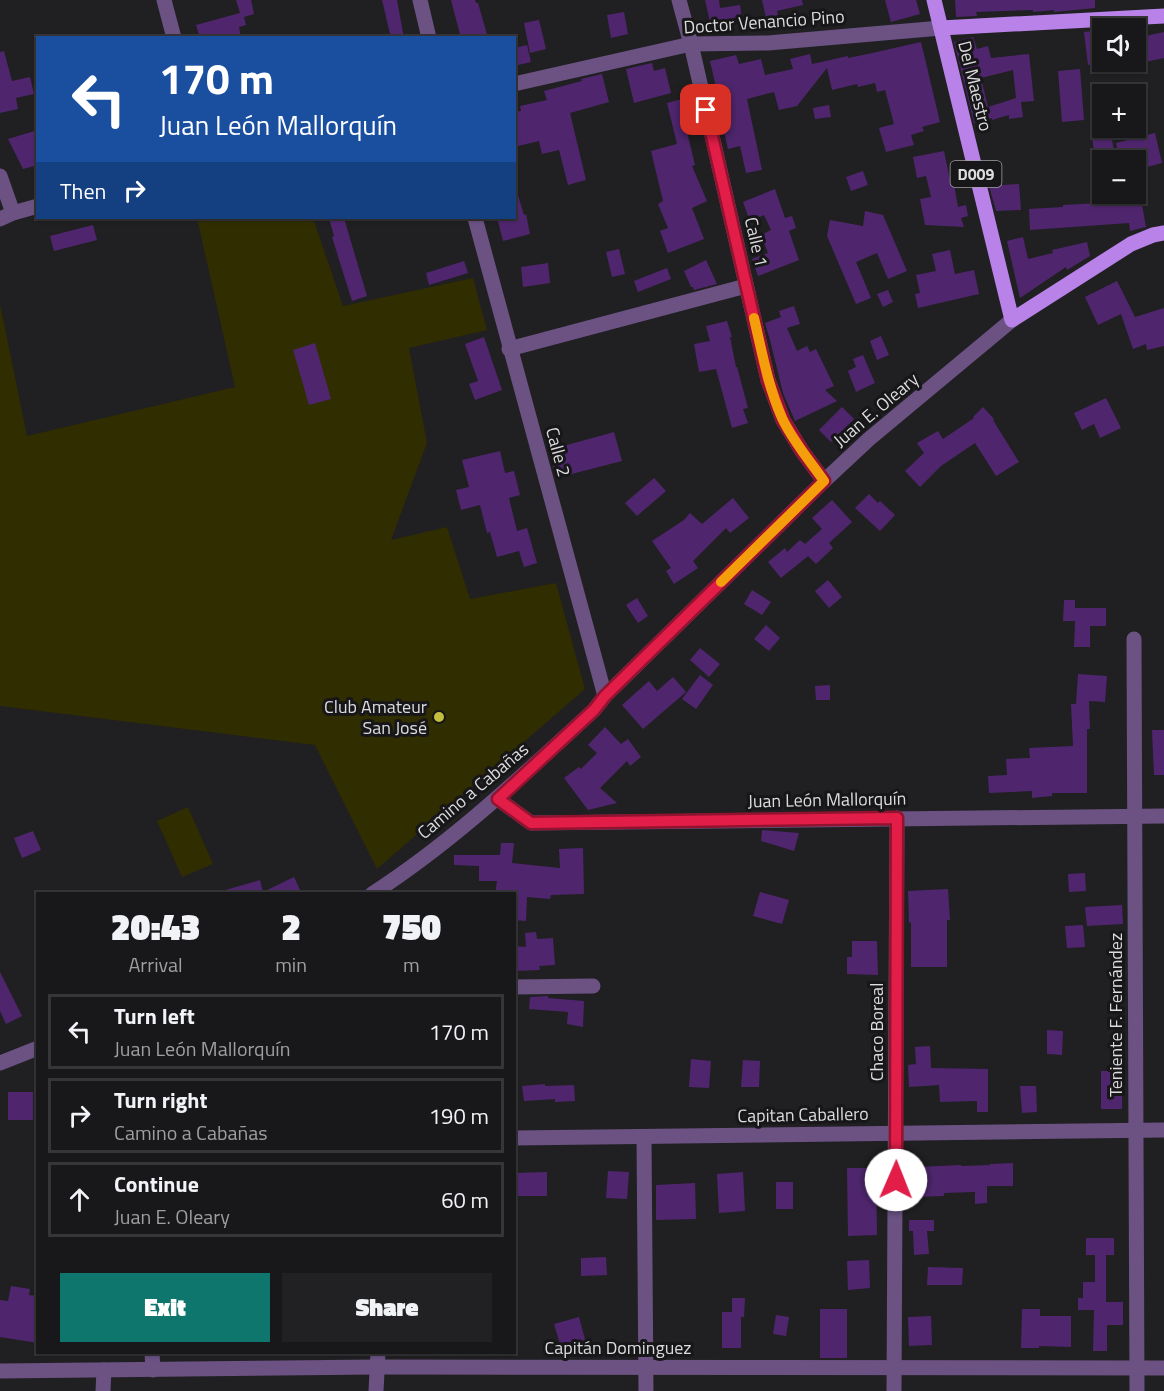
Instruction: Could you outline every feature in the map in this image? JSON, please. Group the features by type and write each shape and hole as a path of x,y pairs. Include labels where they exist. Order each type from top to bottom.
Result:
{"main road":[{"name":"Del Maestro","path":"934,0 1012,320"},
{"name":"Doctor Venancio Pino","path":"941,28 1164,16"},
{"name":"Juan E. Oleary","path":"1012,320 1131,244 1164,233"}],"street":[{"path":"164,0 173,36"},
{"path":"420,0 429,36"},
{"name":"Calle 1","path":"680,0 768,380 783,420 824,481"},
{"name":"Doctor Venancio Pino","path":"516,84 691,44 768,43 941,28"},
{"path":"0,176 6,216 36,208"},
{"name":"Calle 2","path":"475,219 605,696"},
{"path":"509,348 746,286"},
{"name":"Juan E. Oleary","path":"594,710 605,696 869,439 1012,320"},
{"name":"Teniente F. Fernández","path":"1134,639 1137,1391"},
{"name":"Camino a Cabañas","path":"375,892 446,842 498,799 594,710"},
{"name":"Juan León Mallorquín","path":"498,799 531,823 1164,816"},
{"name":"Chaco Boreal","path":"894,1391 897,818"},
{"path":"396,892 397,878"},
{"path":"516,987 593,986"},
{"path":"0,1063 36,1049"},
{"name":"Capitan Caballero","path":"516,1138 1164,1130"},
{"path":"644,1137 646,1391"},
{"path":"152,1354 153,1370"},
{"path":"376,1391 377,1360"},
{"name":"Capitán Dominguez","path":"0,1371 153,1370 377,1360 647,1368 1164,1368"},
{"path":"102,1391 104,1370"}],"shaded area":[{"path":"197,219 313,219 343,306 473,278 487,330 409,348 427,443 391,540 447,527 470,599 556,583 585,689 377,869 315,745 0,706 0,304 27,436 235,387"},
{"path":"188,807 213,864 182,877 157,821"}],"building":[{"path":"236,0 251,0 254,14 244,17 246,25 239,27 241,36 199,36 196,25 240,13"},
{"path":"382,0 397,0 404,36 391,36"},
{"path":"451,0 475,0 478,3 487,36 460,36"},
{"path":"705,0 719,0 720,8 740,5 742,21 723,23 725,29 712,31"},
{"path":"762,0 802,0 803,5 777,11 780,24 768,26"},
{"path":"885,0 916,0 920,14 891,22"},
{"path":"955,0 1095,0 1095,8 1054,12 1054,10 1033,12 1033,10 976,12 977,16 956,17"},
{"path":"624,12 628,34 611,38 607,15"},
{"path":"539,20 546,49 530,53 524,23"},
{"path":"1092,31 1092,64 1088,65 1084,32"},
{"path":"1164,32 1164,58 1146,62 1146,36"},
{"path":"973,37 977,49 988,46 991,58 1029,54 1034,101 1021,102 1023,117 1009,119 1009,115 974,123 954,42","holes":["1013,70 1016,98 988,107 981,78"]},
{"path":"921,42 940,122 922,127 924,131 911,135 914,145 886,152 879,128 894,124 885,90 877,92 875,83 858,87 857,84 832,90 827,68 797,106 779,110 774,92 747,99 762,170 746,173 740,146 728,149 710,61 736,55 739,64 761,59 765,75 793,69 790,59 810,54 812,64"},
{"path":"527,45 531,62 516,66 516,48"},
{"path":"4,51 12,81 30,77 34,94 16,98 18,109 0,113 0,52"},
{"path":"652,63 654,71 665,68 671,93 634,103 626,69"},
{"path":"1080,69 1084,120 1062,122 1058,71"},
{"path":"602,74 609,102 570,113 586,180 568,185 559,150 542,154 539,141 516,147 516,112 521,111 520,106 547,100 544,91 582,81 581,79"},
{"path":"682,99 691,132 687,132 695,165 692,166 707,201 692,208 704,239 668,253 660,231 668,228 658,204 663,201 651,151 677,144 667,103"},
{"path":"829,105 831,117 815,119 813,108"},
{"path":"36,131 36,166 23,169 8,139"},
{"path":"1155,133 1162,163 1146,167 1146,150 1118,150 1116,143 1146,138 1146,135"},
{"path":"1092,138 1112,138 1114,150 1094,150"},
{"path":"944,151 950,180 953,179 958,207 966,205 968,216 961,218 964,227 925,225 920,199 931,197 926,176 917,178 913,157"},
{"path":"863,171 868,185 851,191 846,177"},
{"path":"1019,184 1021,210 996,211 989,186"},
{"path":"775,189 785,218 792,216 796,228 789,231 799,260 758,276 752,259 768,253 761,235 771,230 764,215 750,221 743,202"},
{"path":"517,192 524,215 526,214 530,234 503,241 498,221 516,219"},
{"path":"1142,204 1146,227 1130,231 1129,223 1030,230 1029,209 1063,207 1063,205"},
{"path":"865,211 883,215 907,271 888,279 877,253 856,262 871,298 856,304 827,236 830,220 863,226"},
{"path":"329,219 344,219 367,296 352,301 332,237 334,236"},
{"path":"93,225 97,240 54,251 50,236"},
{"path":"1023,237 1028,259 1053,253 1052,250 1087,242 1090,256 1067,270 1066,267 1020,298 1007,241"},
{"path":"619,249 625,274 612,277 606,252"},
{"path":"950,250 955,274 974,270 979,294 918,308 915,294 920,293 916,275 936,271 932,254"},
{"path":"706,260 717,284 694,290 684,271"},
{"path":"464,261 468,273 429,285 426,273"},
{"path":"548,263 550,283 523,287 521,267"},
{"path":"667,268 671,279 638,292 634,281"},
{"path":"1117,281 1135,317 1164,308 1164,346 1147,350 1146,344 1133,349 1121,314 1098,325 1085,297"},
{"path":"888,290 893,302 883,307 877,294"},
{"path":"794,306 800,324 787,328 797,351 807,346 810,352 816,349 834,386 825,390 837,401 795,421 783,393 765,323 781,317 779,311"},
{"path":"727,321 732,337 730,337 736,367 748,408 743,409 748,423 732,428 716,369 699,372 694,344 710,341 706,326"},
{"path":"881,336 889,355 877,360 870,341"},
{"path":"484,337 502,390 475,400 469,384 478,381 465,344"},
{"path":"315,343 331,399 309,405 293,350"},
{"path":"863,355 875,383 856,392 848,371 856,367 853,359"},
{"path":"1106,398 1121,428 1100,438 1094,424 1082,430 1074,413"},
{"path":"842,407 854,419 831,442 819,430"},
{"path":"983,407 994,419 1019,462 996,476 975,443 941,466 920,487 905,471 924,453 917,443 938,431 943,439 974,418"},
{"path":"614,432 622,461 556,478 549,450"},
{"path":"500,451 505,473 514,471 520,495 509,498 517,531 527,528 537,563 524,567 519,551 497,557 490,532 487,533 480,505 461,510 456,490 469,487 462,460"},
{"path":"654,478 666,491 637,516 625,503"},
{"path":"869,494 895,515 880,531 855,508"},
{"path":"733,498 749,518 730,533 726,528 693,561 698,568 674,584 666,571 671,568 652,541 684,520 690,513 702,524"},
{"path":"832,500 852,522 829,543 833,548 816,564 808,556 781,578 768,562 785,548 787,552 800,540 805,544 822,529 812,518"},
{"path":"828,580 842,597 829,608 815,591"},
{"path":"752,590 771,602 762,615 744,604"},
{"path":"637,598 648,616 638,623 626,605"},
{"path":"1064,600 1075,600 1075,608 1106,608 1106,626 1090,626 1090,647 1074,647 1075,621 1063,621"},
{"path":"766,625 780,638 769,651 754,639"},
{"path":"700,648 720,664 709,677 690,660"},
{"path":"1078,674 1107,676 1105,702 1089,701 1087,793 1052,793 1052,796 1032,798 1032,791 989,793 988,776 1007,775 1006,759 1030,758 1029,748 1073,746 1071,704 1076,704"},
{"path":"700,675 713,685 696,709 682,699"},
{"path":"673,677 686,692 643,729 622,705 649,681 657,691"},
{"path":"830,685 830,700 816,700 815,686"},
{"path":"605,727 621,744 628,739 641,757 630,766 627,761 600,788 617,803 588,810 564,778 579,767 581,769 597,753 588,745"},
{"path":"1152,730 1164,730 1164,775 1154,775"},
{"path":"762,830 799,833 794,851 761,841"},
{"path":"33,831 41,850 22,858 14,838"},
{"path":"501,843 514,843 512,863 560,868 559,849 583,848 584,894 551,895 550,899 527,897 526,921 516,920 516,892 495,892 497,881 479,881 479,866 454,865 454,855 500,855"},
{"path":"1085,873 1086,891 1069,892 1068,874"},
{"path":"294,877 301,892 263,892"},
{"path":"260,880 263,892 222,891"},
{"path":"948,889 950,920 947,920 947,967 911,967 908,891"},
{"path":"760,892 789,900 782,924 753,916"},
{"path":"1122,905 1123,924 1087,926 1085,907"},
{"path":"1083,925 1085,947 1067,948 1065,926"},
{"path":"536,932 537,939 553,938 555,965 539,966 540,970 516,971 516,946 526,947 525,933"},
{"path":"852,941 877,941 878,975 847,974 847,957 852,957"},
{"path":"0,972 22,1016 6,1024 0,1011"},
{"path":"548,996 548,998 584,1001 583,1027 567,1024 568,1012 529,1009 530,997"},
{"path":"1047,1030 1063,1031 1062,1055 1047,1054"},
{"path":"930,1046 931,1068 988,1069 988,1112 977,1112 977,1101 940,1102 939,1085 909,1087 908,1065 916,1064 915,1047"},
{"path":"691,1059 711,1061 709,1088 689,1087"},
{"path":"743,1060 760,1061 759,1087 741,1087"},
{"path":"1101,1071 1122,1071 1122,1109 1101,1109"},
{"path":"545,1084 545,1086 574,1085 575,1101 555,1102 555,1099 524,1101 522,1086"},
{"path":"1020,1086 1036,1086 1037,1112 1022,1113"},
{"path":"8,1092 33,1092 33,1120 8,1120"},
{"path":"1013,1163 1013,1186 987,1186 987,1203 975,1204 975,1192 917,1197 916,1167"},
{"path":"847,1168 876,1168 877,1235 848,1236"},
{"path":"608,1171 629,1172 627,1199 606,1198"},
{"path":"547,1172 547,1196 516,1196 516,1173"},
{"path":"743,1172 745,1211 719,1213 717,1174"},
{"path":"776,1182 793,1182 793,1209 776,1209"},
{"path":"695,1183 696,1219 656,1220 656,1185"},
{"path":"909,1220 934,1220 934,1231 927,1231 929,1254 914,1255 913,1231 909,1231"},
{"path":"1086,1238 1114,1238 1114,1255 1106,1255 1106,1302 1123,1302 1123,1325 1107,1325 1107,1351 1093,1351 1094,1310 1078,1310 1078,1298 1083,1298 1083,1282 1095,1282 1095,1255 1086,1255"},
{"path":"606,1257 607,1275 581,1276 581,1258"},
{"path":"869,1260 870,1288 848,1290 847,1261"},
{"path":"928,1267 963,1268 962,1285 927,1285"},
{"path":"11,1286 30,1289 29,1295 36,1296 36,1343 0,1337 0,1300 8,1301"},
{"path":"732,1298 745,1298 744,1317 741,1317 741,1348 722,1348 722,1312 732,1312"},
{"path":"820,1309 847,1309 847,1358 820,1358"},
{"path":"1022,1309 1040,1309 1040,1316 1071,1316 1071,1347 1021,1348"},
{"path":"776,1315 789,1317 786,1336 773,1334"},
{"path":"931,1316 932,1345 909,1346 908,1317"},
{"path":"579,1317 587,1347 563,1354 554,1324"}],"slow traffic":[{"path":"721,582 824,481 783,420 768,380 754,318"}],"place":[{"name":"Club Amateur San José","path":"439,717"}],"route":[{"path":"706,110 768,380 783,420 824,481 605,696 594,710 498,799 531,823 897,818 896,1180"}]}
